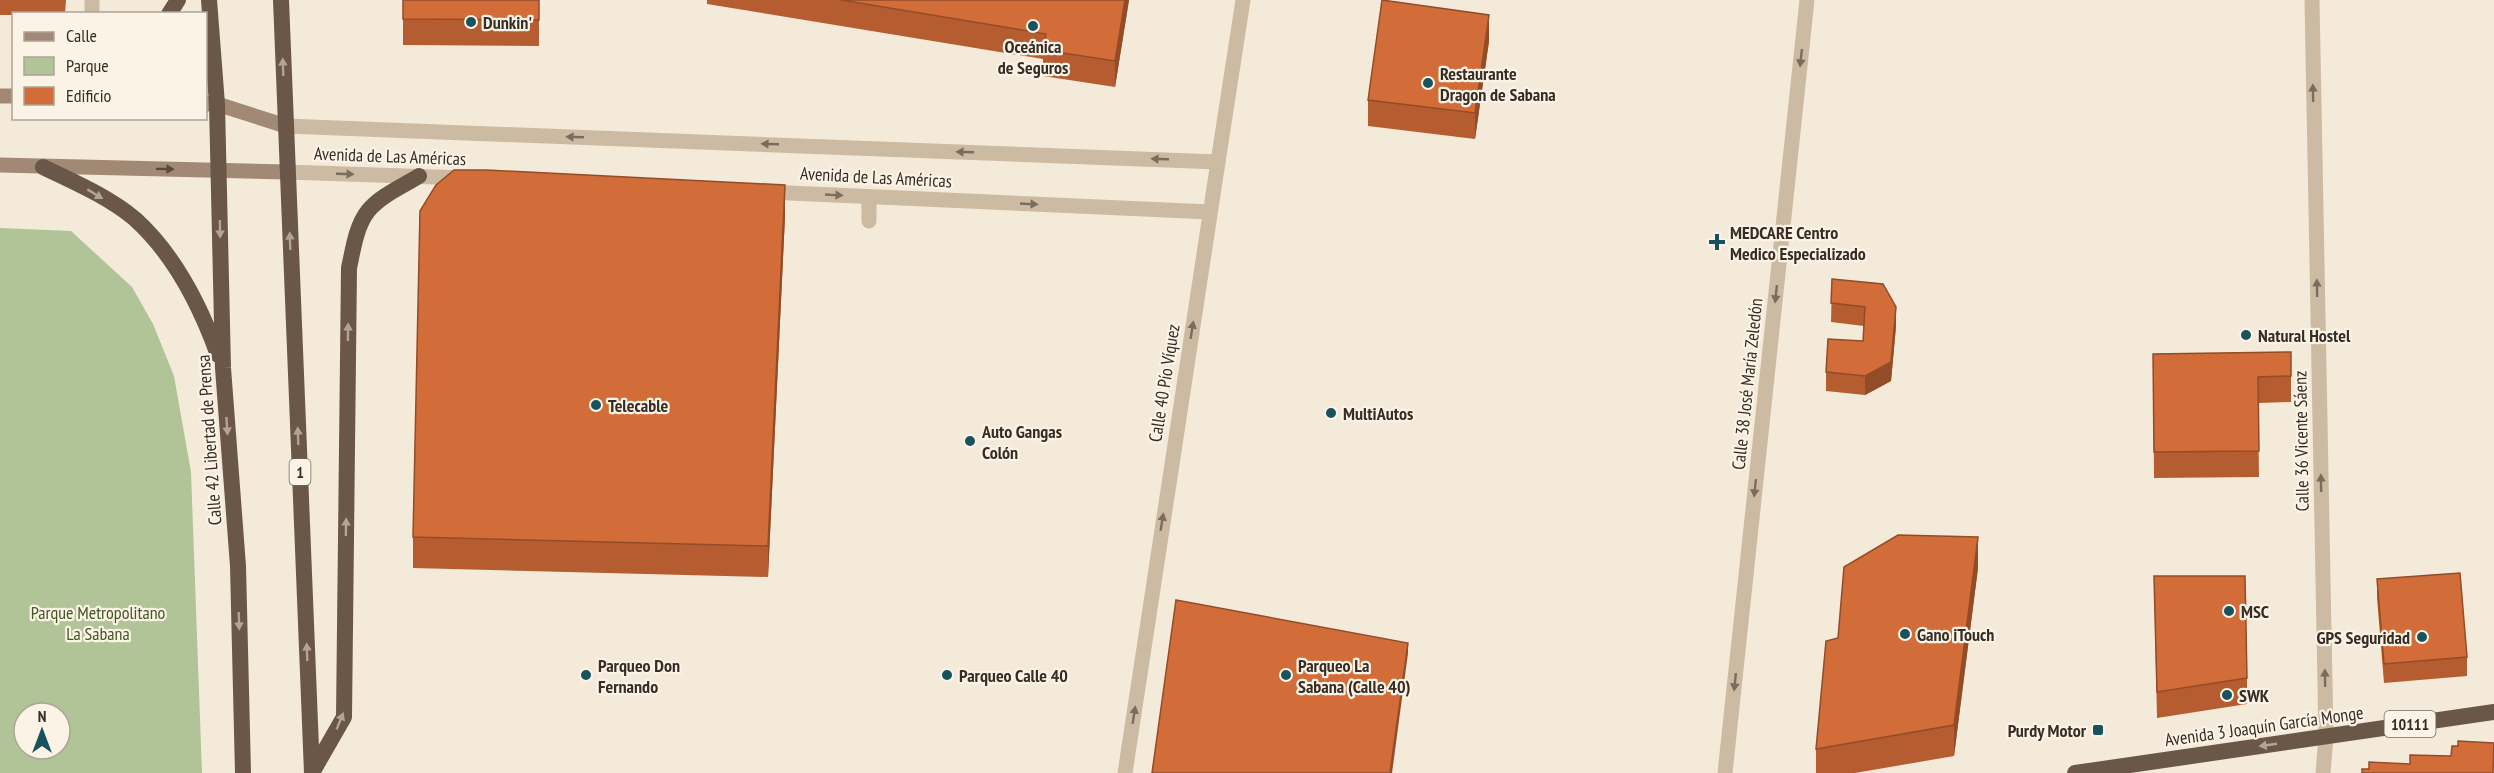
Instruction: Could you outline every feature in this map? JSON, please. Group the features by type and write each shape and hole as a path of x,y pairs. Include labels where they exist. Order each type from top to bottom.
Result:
{"highway":[{"name":"Calle 42 Libertad de Prensa","path":"209,0 211,104 218,171 223,368 238,566 243,773"},
{"name":"1","path":"281,0 312,772"},
{"path":"44,166 94,192 134,219 174,265 203,314 223,368"},
{"path":"312,772 344,717 349,268 357,237 368,211 419,176"},
{"name":"Avenida 3 Joaquín García Monge","path":"2075,773 2494,712"}],"main road":[{"name":"Avenida de Las Américas","path":"211,104 286,126"},
{"name":"Avenida de Las Américas","path":"0,165 287,172"}],"street":[{"name":"Calle 40 Pío Víquez","path":"1125,773 1243,0"},
{"name":"Calle 38 José María Zeledón","path":"1725,773 1807,0"},
{"name":"Calle 36 Vicente Sáenz","path":"2312,0 2326,736 2324,773"},
{"name":"Avenida de Las Américas","path":"286,126 1218,162"},
{"name":"Avenida de Las Américas","path":"287,172 478,179"},
{"name":"Avenida de Las Américas","path":"750,191 1210,212"},
{"path":"869,197 869,221"}],"green space":[{"name":"Parque Metropolitano La Sabana","path":"0,228 71,231 132,287 153,324 174,376 191,472 202,773 0,773"}],"building":[{"path":"403,0 539,0 539,20 403,19"},
{"path":"841,0 1125,0 1115,61 1043,50 1046,34"},
{"name":"Restaurante Dragon de Sabana","path":"1382,0 1489,15 1475,113 1368,100"},
{"name":"Telecable","path":"454,170 785,185 768,546 413,537 420,211 436,185"},
{"path":"1832,279 1883,284 1896,307 1891,362 1865,376 1826,372 1828,339 1863,341 1865,307 1831,303"},
{"path":"2291,352 2291,376 2258,377 2259,451 2154,452 2153,354"},
{"name":"Gano iTouch","path":"1898,535 1978,537 1954,725 1816,749 1826,641 1838,638 1844,567"},
{"name":"GPS Seguridad","path":"2460,573 2467,657 2384,664 2377,579"},
{"path":"2154,576 2245,576 2247,678 2157,692"},
{"name":"Parqueo La Sabana (Calle 40)","path":"1176,600 1408,643 1390,773 1152,773"},
{"path":"2458,741 2494,743 2493,773 2362,773 2362,769 2369,769 2369,762 2410,764 2410,755 2451,756 2452,746 2458,746"}],"place":[{"name":"Dunkin'","path":"471,22"},
{"name":"Oceánica de Seguros","path":"1033,26"},
{"name":"Restaurante Dragon de Sabana","path":"1428,83"},
{"name":"MEDCARE Centro Medico Especializado","path":"1717,242"},
{"name":"Natural Hostel","path":"2246,335"},
{"name":"Telecable","path":"596,405"},
{"name":"MultiAutos","path":"1331,413"},
{"name":"Auto Gangas Colón","path":"970,441"},
{"name":"MSC","path":"2229,611"},
{"name":"Gano iTouch","path":"1905,634"},
{"name":"GPS Seguridad","path":"2422,637"},
{"name":"Parqueo Don Fernando","path":"586,675"},
{"name":"Parqueo Calle 40","path":"947,675"},
{"name":"Parqueo La Sabana (Calle 40)","path":"1286,675"},
{"name":"SWK","path":"2227,695"},
{"name":"Purdy Motor","path":"2098,730"}]}
